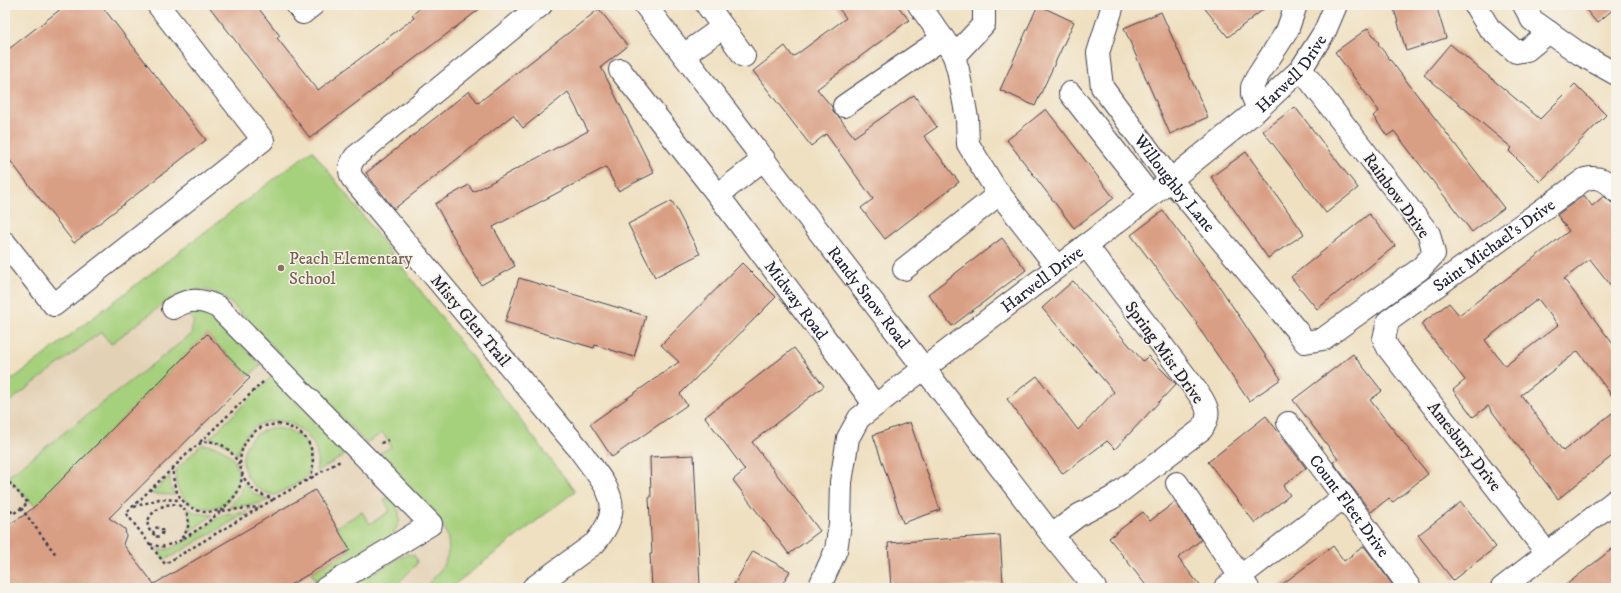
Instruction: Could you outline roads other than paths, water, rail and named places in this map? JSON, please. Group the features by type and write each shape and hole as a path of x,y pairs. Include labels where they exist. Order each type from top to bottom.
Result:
{"street":[{"path":"5,243 54,305 263,140 158,5"},
{"path":"297,5 303,13 313,5"},
{"name":"Misty Glen Trail","path":"533,588 595,543 602,535 609,523 613,511 608,491 579,449 352,178 349,171 350,164 355,156 541,5"},
{"name":"Randy Snow Road","path":"645,5 1052,535 1095,588"},
{"path":"707,5 744,56"},
{"path":"919,5 949,47 958,70 967,118 968,144 999,194 1057,267"},
{"path":"844,106 949,47 984,24 984,5"},
{"name":"Willoughby Lane","path":"1111,5 1112,8 1098,53 1102,87 1170,179 1305,342"},
{"path":"1258,109 1252,95 1252,87 1287,31 1296,5"},
{"name":"Harwell Drive","path":"819,588 836,550 840,524 841,482 848,438 859,418 1086,245 1258,109 1301,70 1325,31 1336,5"},
{"path":"1475,5 1489,28 1516,52 1527,50 1549,32"},
{"path":"1524,5 1532,20 1580,54 1616,74"},
{"path":"684,55 723,27"},
{"name":"Midway Road","path":"620,70 718,195 876,405"},
{"name":"Rainbow Drive","path":"1301,70 1429,234 1434,254 1420,269 1323,339 1305,342"},
{"path":"1070,93 1150,195"},
{"path":"718,195 764,159"},
{"name":"Saint Michael's Drive","path":"1384,338 1388,321 1585,179 1594,177 1603,179 1616,191"},
{"path":"904,269 999,194"},
{"name":"Spring Mist Drive","path":"1052,535 1079,515 1112,498 1202,429 1207,421 1208,412 1204,402 1086,245"},
{"path":"173,308 190,300 200,300 218,307 431,524 326,588"},
{"name":"Amesbury Drive","path":"1384,338 1388,348 1547,553"},
{"name":"Count Fleet Drive","path":"1288,423 1410,588"},
{"path":"1177,484 1238,584 1344,497"},
{"path":"1502,588 1616,500"}],"place":[{"name":"Peach Elementary School","path":"281,268"}]}
